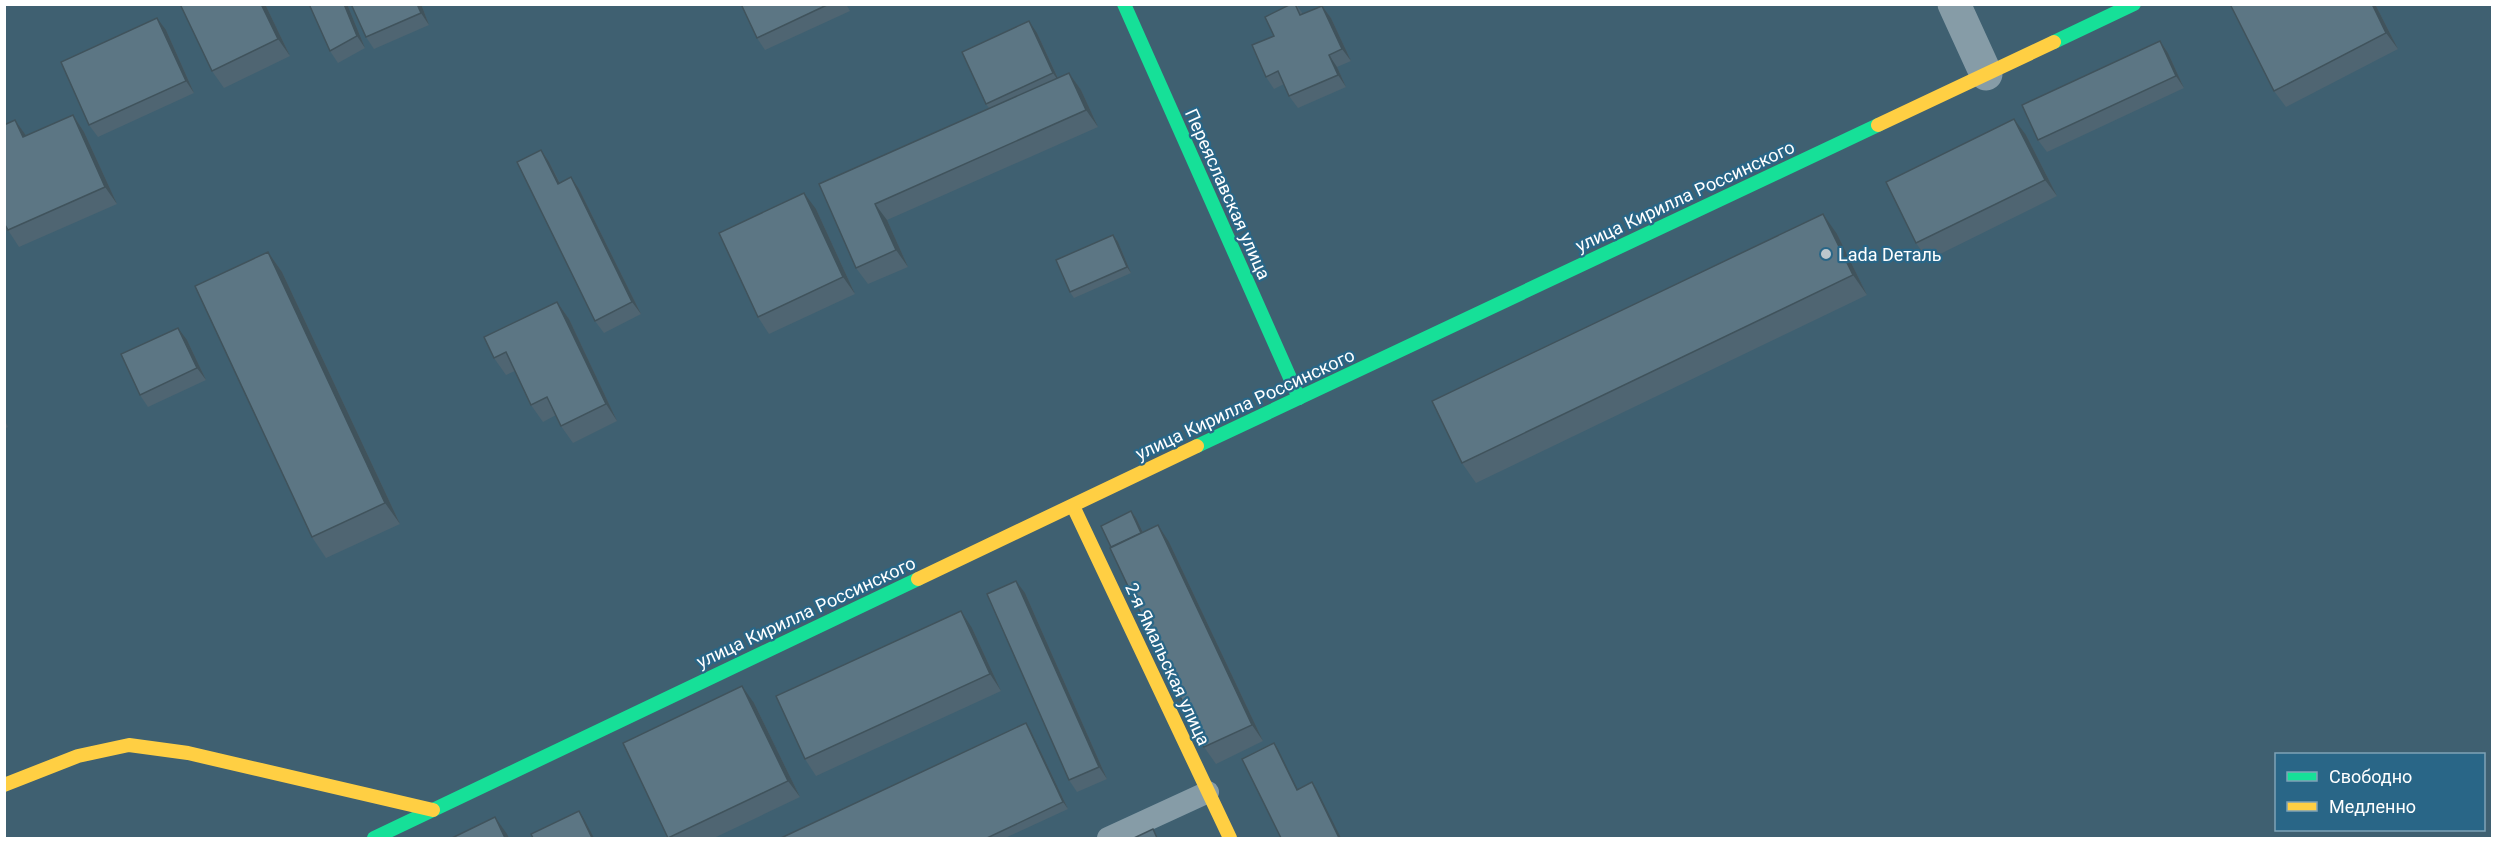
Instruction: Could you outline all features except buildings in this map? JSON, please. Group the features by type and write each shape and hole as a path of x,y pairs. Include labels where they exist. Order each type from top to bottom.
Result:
{"main road":[{"name":"Переяславская улица","path":"1124,4 1299,398"},
{"name":"улица Кирилла Россинского","path":"374,838 2134,4"},
{"name":"2-я Ямальская улица","path":"1073,506 1230,838"},
{"path":"4,785 78,756 129,745 188,753 434,810"}],"street":[{"path":"1953,4 1986,74"}],"lane":[{"path":"1108,838 1208,792"}],"traffic: fast":[{"path":"1124,4 1299,398"},
{"path":"2054,42 2134,4"},
{"path":"1197,446 1878,125"},
{"path":"374,838 918,579"}],"traffic: slow":[{"path":"1878,125 2054,42"},
{"path":"918,579 1197,446"},
{"path":"1073,506 1230,838"},
{"path":"4,785 78,756 129,745 188,753 433,810"}],"place":[{"name":"Lada Dеталь","path":"1826,254"}]}
